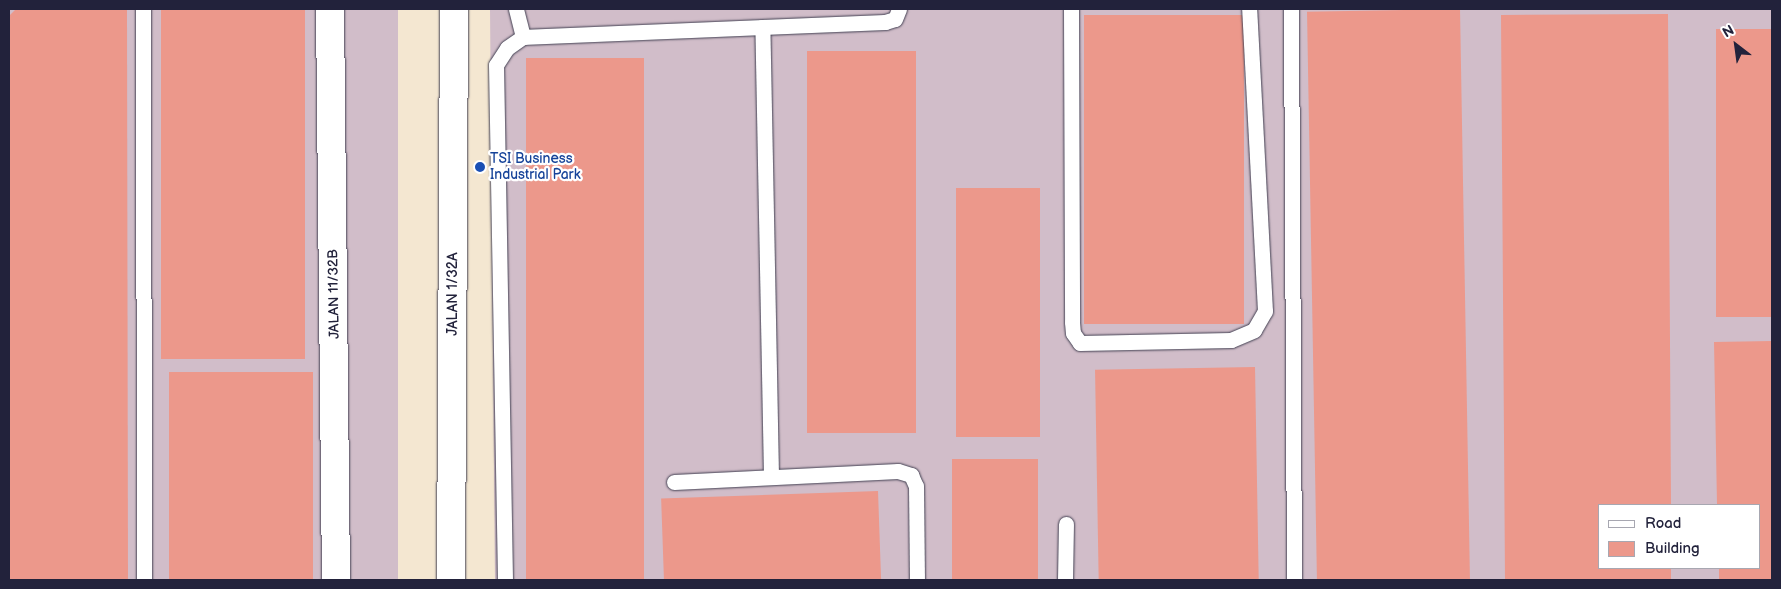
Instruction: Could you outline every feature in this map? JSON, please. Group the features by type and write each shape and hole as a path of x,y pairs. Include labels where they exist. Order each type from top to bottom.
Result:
{"street":[{"name":"JALAN 11/32B","path":"330,9 336,580"},
{"name":"JALAN 1/32A","path":"451,580 454,9"}],"lane":[{"path":"143,9 144,580"},
{"path":"516,9 524,38"},
{"path":"505,580 496,65 507,48 524,38 885,22 895,19 899,9"},
{"path":"1071,9 1072,322 1073,333 1080,343 1231,340 1254,330 1265,311 1249,9"},
{"path":"1291,9 1294,580"},
{"path":"762,27 771,476"},
{"path":"674,482 898,471 911,475 916,486 918,580"},
{"path":"1065,580 1066,524"}],"shaded area":[{"path":"9,9 398,9 398,580 9,580"},
{"path":"490,9 1772,9 1772,580 495,580"}],"building":[{"path":"16,9 127,9 128,580 9,580 9,16"},
{"path":"161,9 305,9 305,359 161,359"},
{"path":"1460,9 1470,580 1317,580 1307,12"},
{"path":"1668,14 1671,504 1598,504 1598,569 1671,569 1671,580 1505,580 1501,15"},
{"path":"1084,15 1244,15 1244,324 1084,324"},
{"path":"1716,29 1772,29 1772,317 1716,317"},
{"path":"807,51 916,51 916,433 807,433"},
{"path":"526,58 644,58 644,580 526,580"},
{"path":"956,188 1040,188 1040,437 956,437"},
{"path":"1772,341 1772,580 1719,580 1719,569 1761,569 1761,504 1717,504 1714,342"},
{"path":"1255,367 1259,580 1099,580 1095,370"},
{"path":"169,372 313,372 313,580 169,580"},
{"path":"952,459 1038,459 1038,580 952,580"},
{"path":"878,491 881,580 664,580 661,499"}],"place":[{"name":"TSI Business Industrial Park","path":"480,167"}]}
